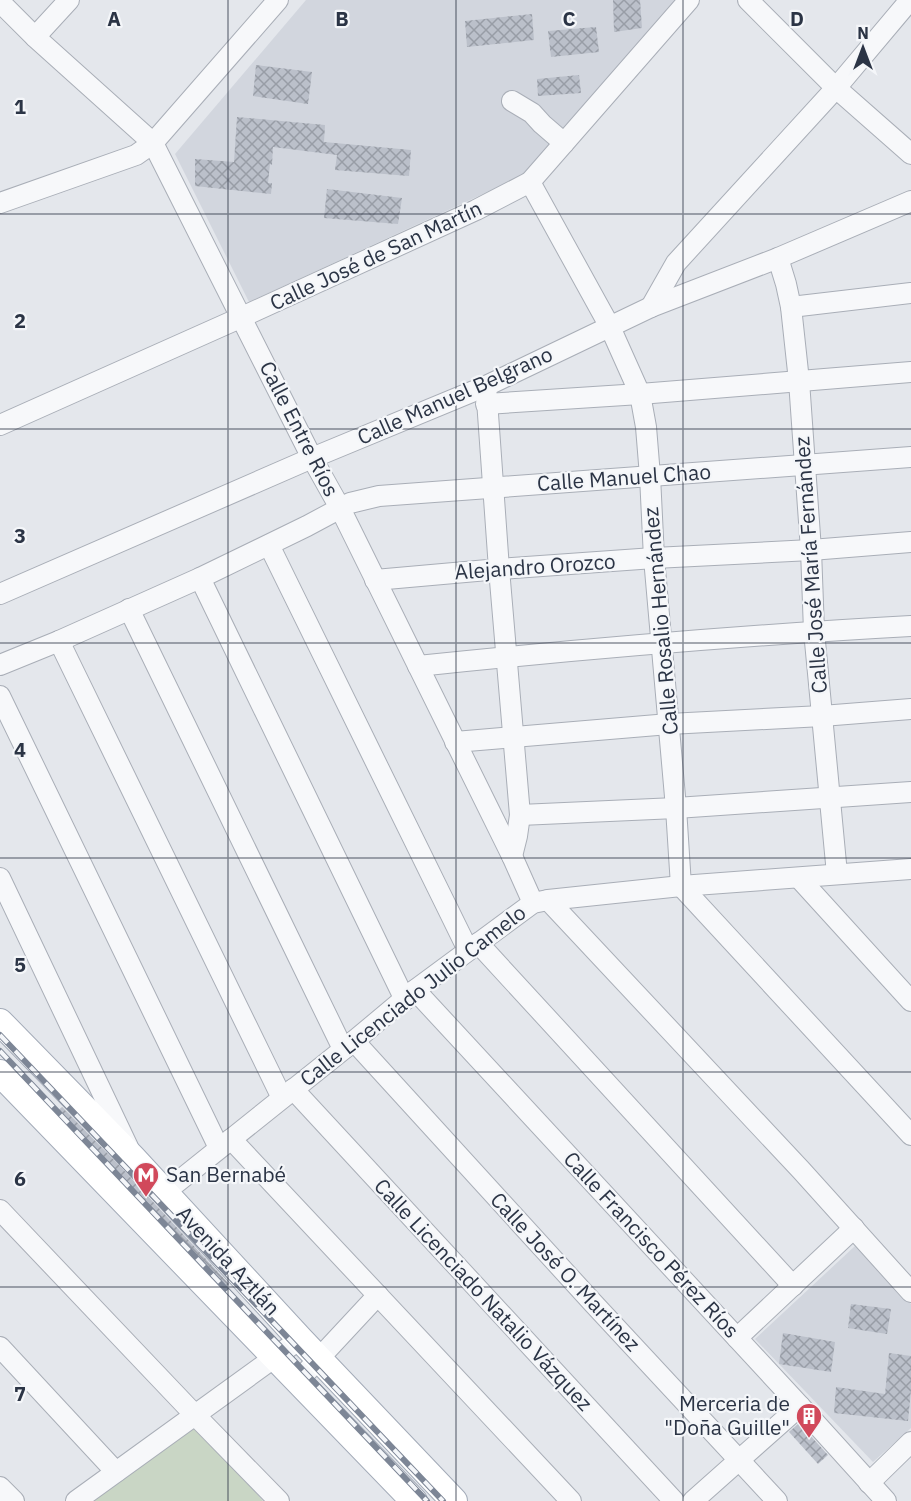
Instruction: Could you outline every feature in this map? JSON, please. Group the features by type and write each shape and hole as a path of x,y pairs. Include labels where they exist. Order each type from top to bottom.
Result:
{"main road":[{"name":"Avenida Aztlán","path":"0,1022 132,1157 454,1501"},
{"name":"Avenida Aztlán","path":"0,1073 414,1501"}],"street":[{"path":"35,37 69,0"},
{"path":"0,203 136,155 153,143 278,0"},
{"name":"Calle José de San Martín","path":"0,425 242,318 476,210 530,182 689,0"},
{"path":"748,0 836,88 911,154"},
{"path":"651,307 676,263 836,88 910,0"},
{"name":"Calle Entre Ríos","path":"0,2 35,37 153,143 312,458 340,508 512,856 540,902 854,1228 911,1292"},
{"path":"512,100 532,113 564,143"},
{"name":"Calle Rosalio Hernández","path":"530,182 610,327 640,394 646,427 654,558 681,886"},
{"name":"Calle Manuel Belgrano","path":"2,588 312,458 486,395 651,307 778,258 911,201"},
{"name":"Calle José María Fernández","path":"778,258 791,308 799,381 811,550 814,631 837,874"},
{"path":"791,308 911,293"},
{"path":"512,856 520,814 486,395 640,394 911,372"},
{"name":"Calle Manuel Chao","path":"0,665 200,578 350,503 379,496 911,457"},
{"name":"Alejandro Orozco","path":"375,580 654,558 911,542"},
{"path":"269,545 473,946 793,1286"},
{"name":"Calle Francisco Pérez Ríos","path":"200,578 410,995 800,1406 885,1501"},
{"name":"Calle José O. Martínez","path":"129,609 349,1045 569,1276 777,1501"},
{"path":"418,666 662,643 911,626"},
{"name":"Calle Licenciado Natalio Vázquez","path":"59,641 287,1094 674,1501"},
{"path":"0,696 225,1143 378,1295 571,1501"},
{"path":"455,742 669,724 911,709"},
{"path":"520,814 676,808 911,792"},
{"name":"Calle Licenciado Julio Camelo","path":"165,1192 473,946 540,902 681,886 911,869"},
{"path":"0,878 132,1157"},
{"path":"799,878 911,1001"},
{"path":"681,886 911,1135"},
{"path":"0,1210 279,1501"},
{"path":"736,1338 854,1228"},
{"path":"298,1381 378,1295"},
{"path":"76,1501 300,1339"},
{"path":"0,1347 116,1472"},
{"path":"693,1501 800,1406"},
{"path":"869,1483 911,1442"},
{"path":"0,1487 14,1501"}],"shaded area":[{"path":"306,0 679,0 524,175 249,302 175,154"},
{"path":"855,1246 911,1304 911,1428 873,1462 755,1339"}],"green space":[{"path":"198,1425 263,1501 92,1501"}],"building":[{"path":"613,0 640,0 642,28 614,32"},
{"path":"532,14 534,40 467,47 465,21"},
{"path":"596,27 599,52 551,57 548,31"},
{"path":"256,65 312,72 308,104 253,96"},
{"path":"579,75 581,93 538,96 537,79"},
{"path":"237,117 325,125 324,142 411,150 409,176 335,170 337,155 273,147 268,183 272,183 271,194 195,186 195,159 234,162"},
{"path":"327,189 402,198 398,224 324,218"},
{"path":"62,1107 229,1284 227,1286 57,1111"},
{"path":"851,1304 891,1309 887,1334 848,1328"},
{"path":"783,1333 835,1342 831,1372 779,1364"},
{"path":"889,1353 911,1356 908,1421 834,1413 836,1387 885,1394"},
{"name":"Merceria de \"Doña Guille\"","path":"799,1423 828,1455 818,1464 789,1432"}],"railway":[{"path":"0,1035 443,1501"},
{"path":"0,1051 427,1501"}],"place":[{"name":"San Bernabé","path":"146,1198"},
{"name":"Merceria de \"Doña Guille\"","path":"809,1439"}]}
